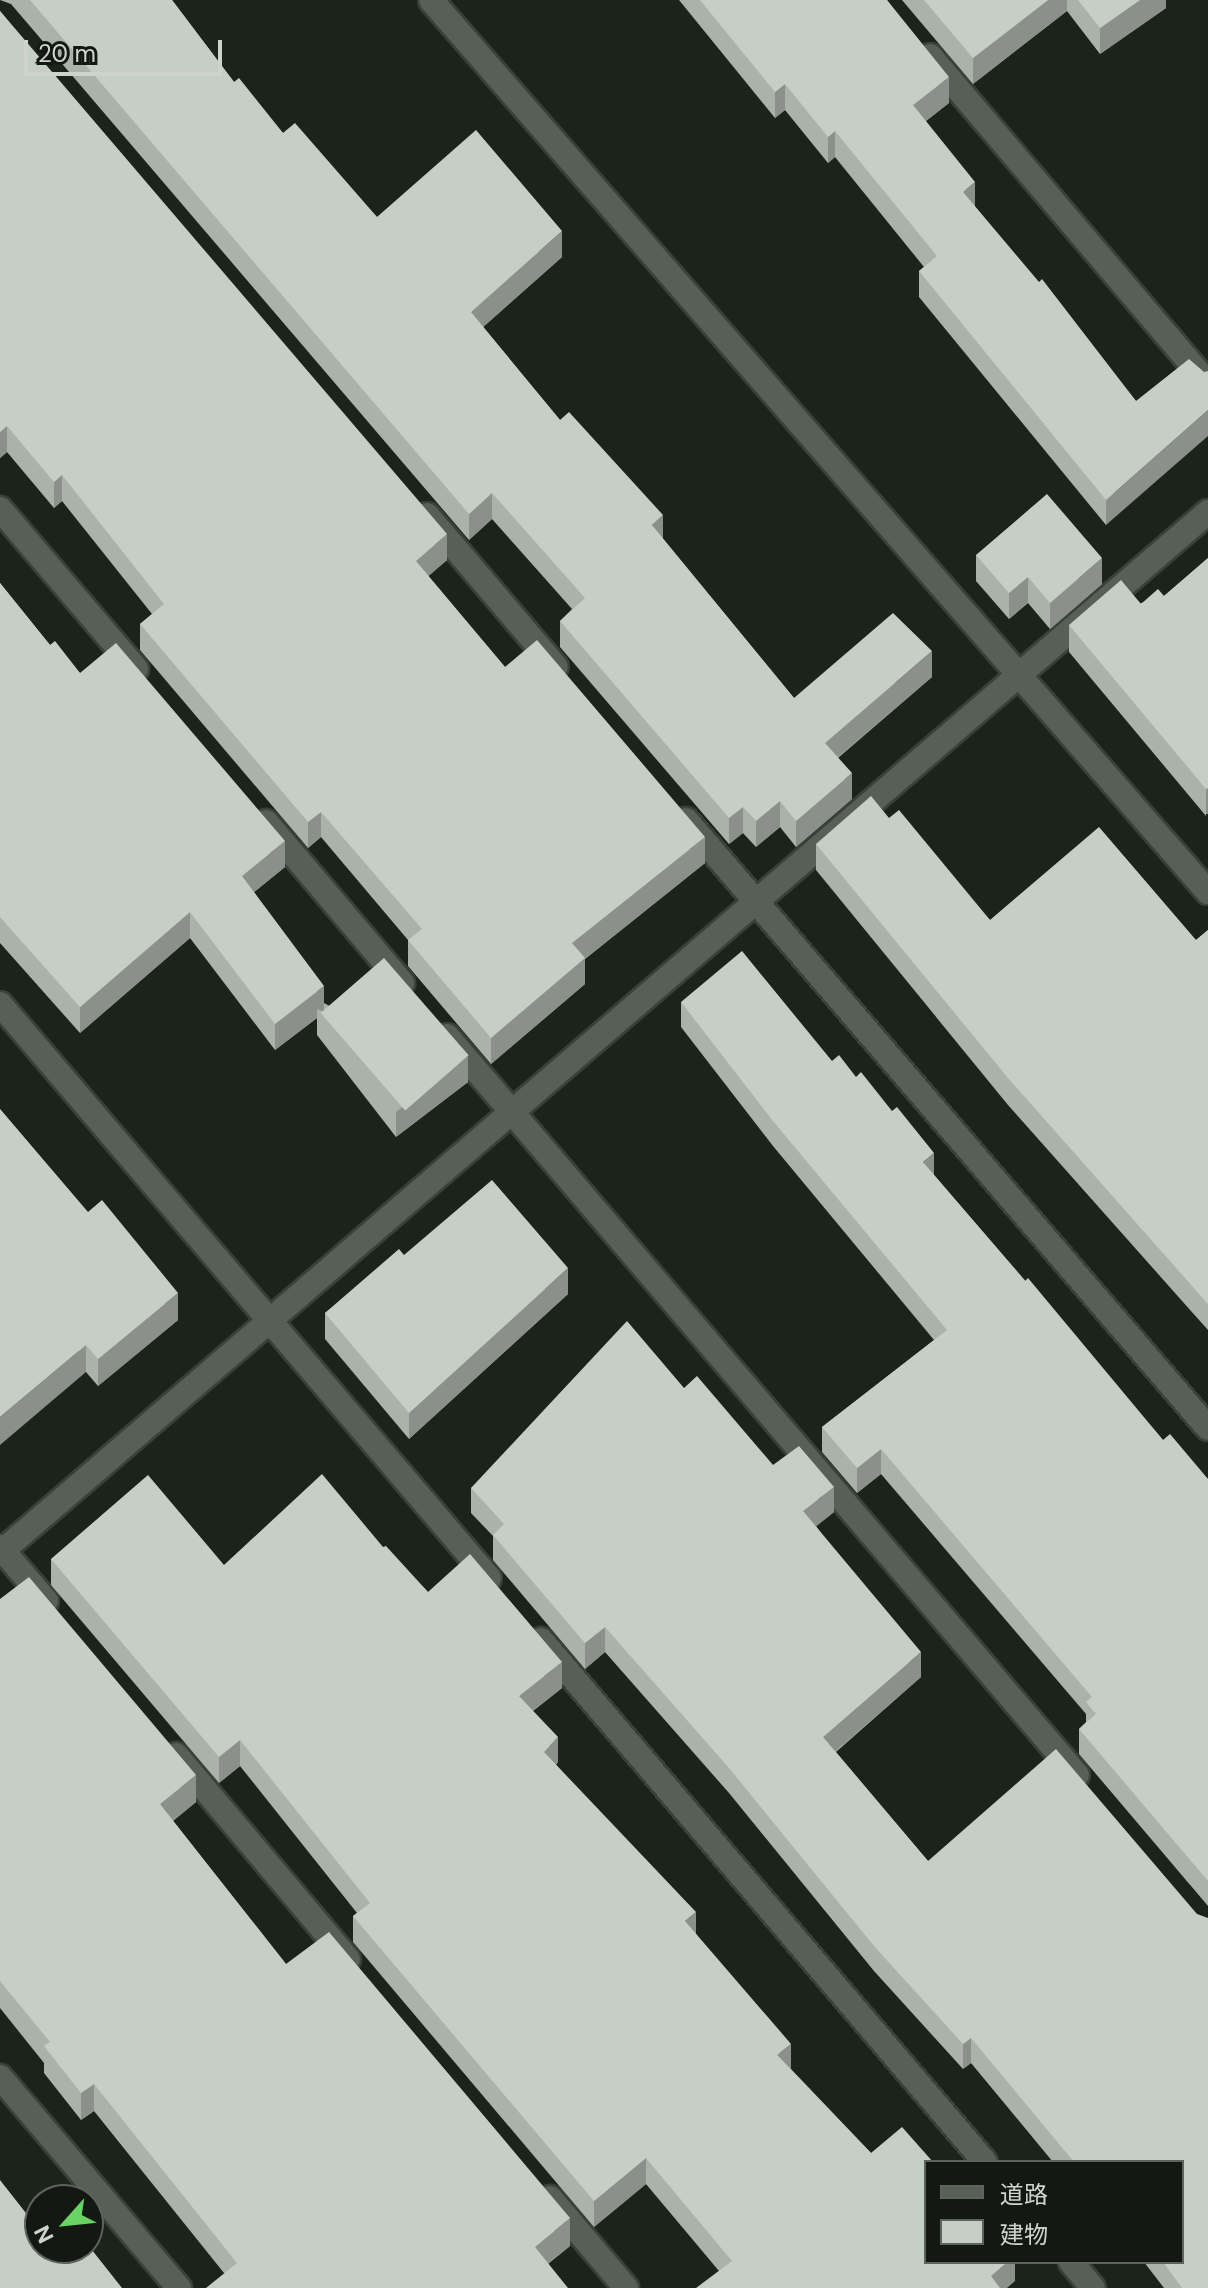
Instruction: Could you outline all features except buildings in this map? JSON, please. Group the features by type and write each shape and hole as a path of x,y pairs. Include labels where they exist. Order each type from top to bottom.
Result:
{"street":[{"path":"431,0 1208,892"},
{"path":"912,36 1208,384"},
{"path":"414,500 569,683"},
{"path":"0,509 153,690"},
{"path":"65,1623 1,1550 1208,512"},
{"path":"246,799 1095,1797"},
{"path":"673,804 1208,1428"},
{"path":"0,1004 504,1597"},
{"path":"525,1621 983,2160"},
{"path":"156,1732 360,1974"},
{"path":"0,2077 179,2288"},
{"path":"534,2179 626,2288"},
{"path":"1073,2264 1093,2288"}]}
